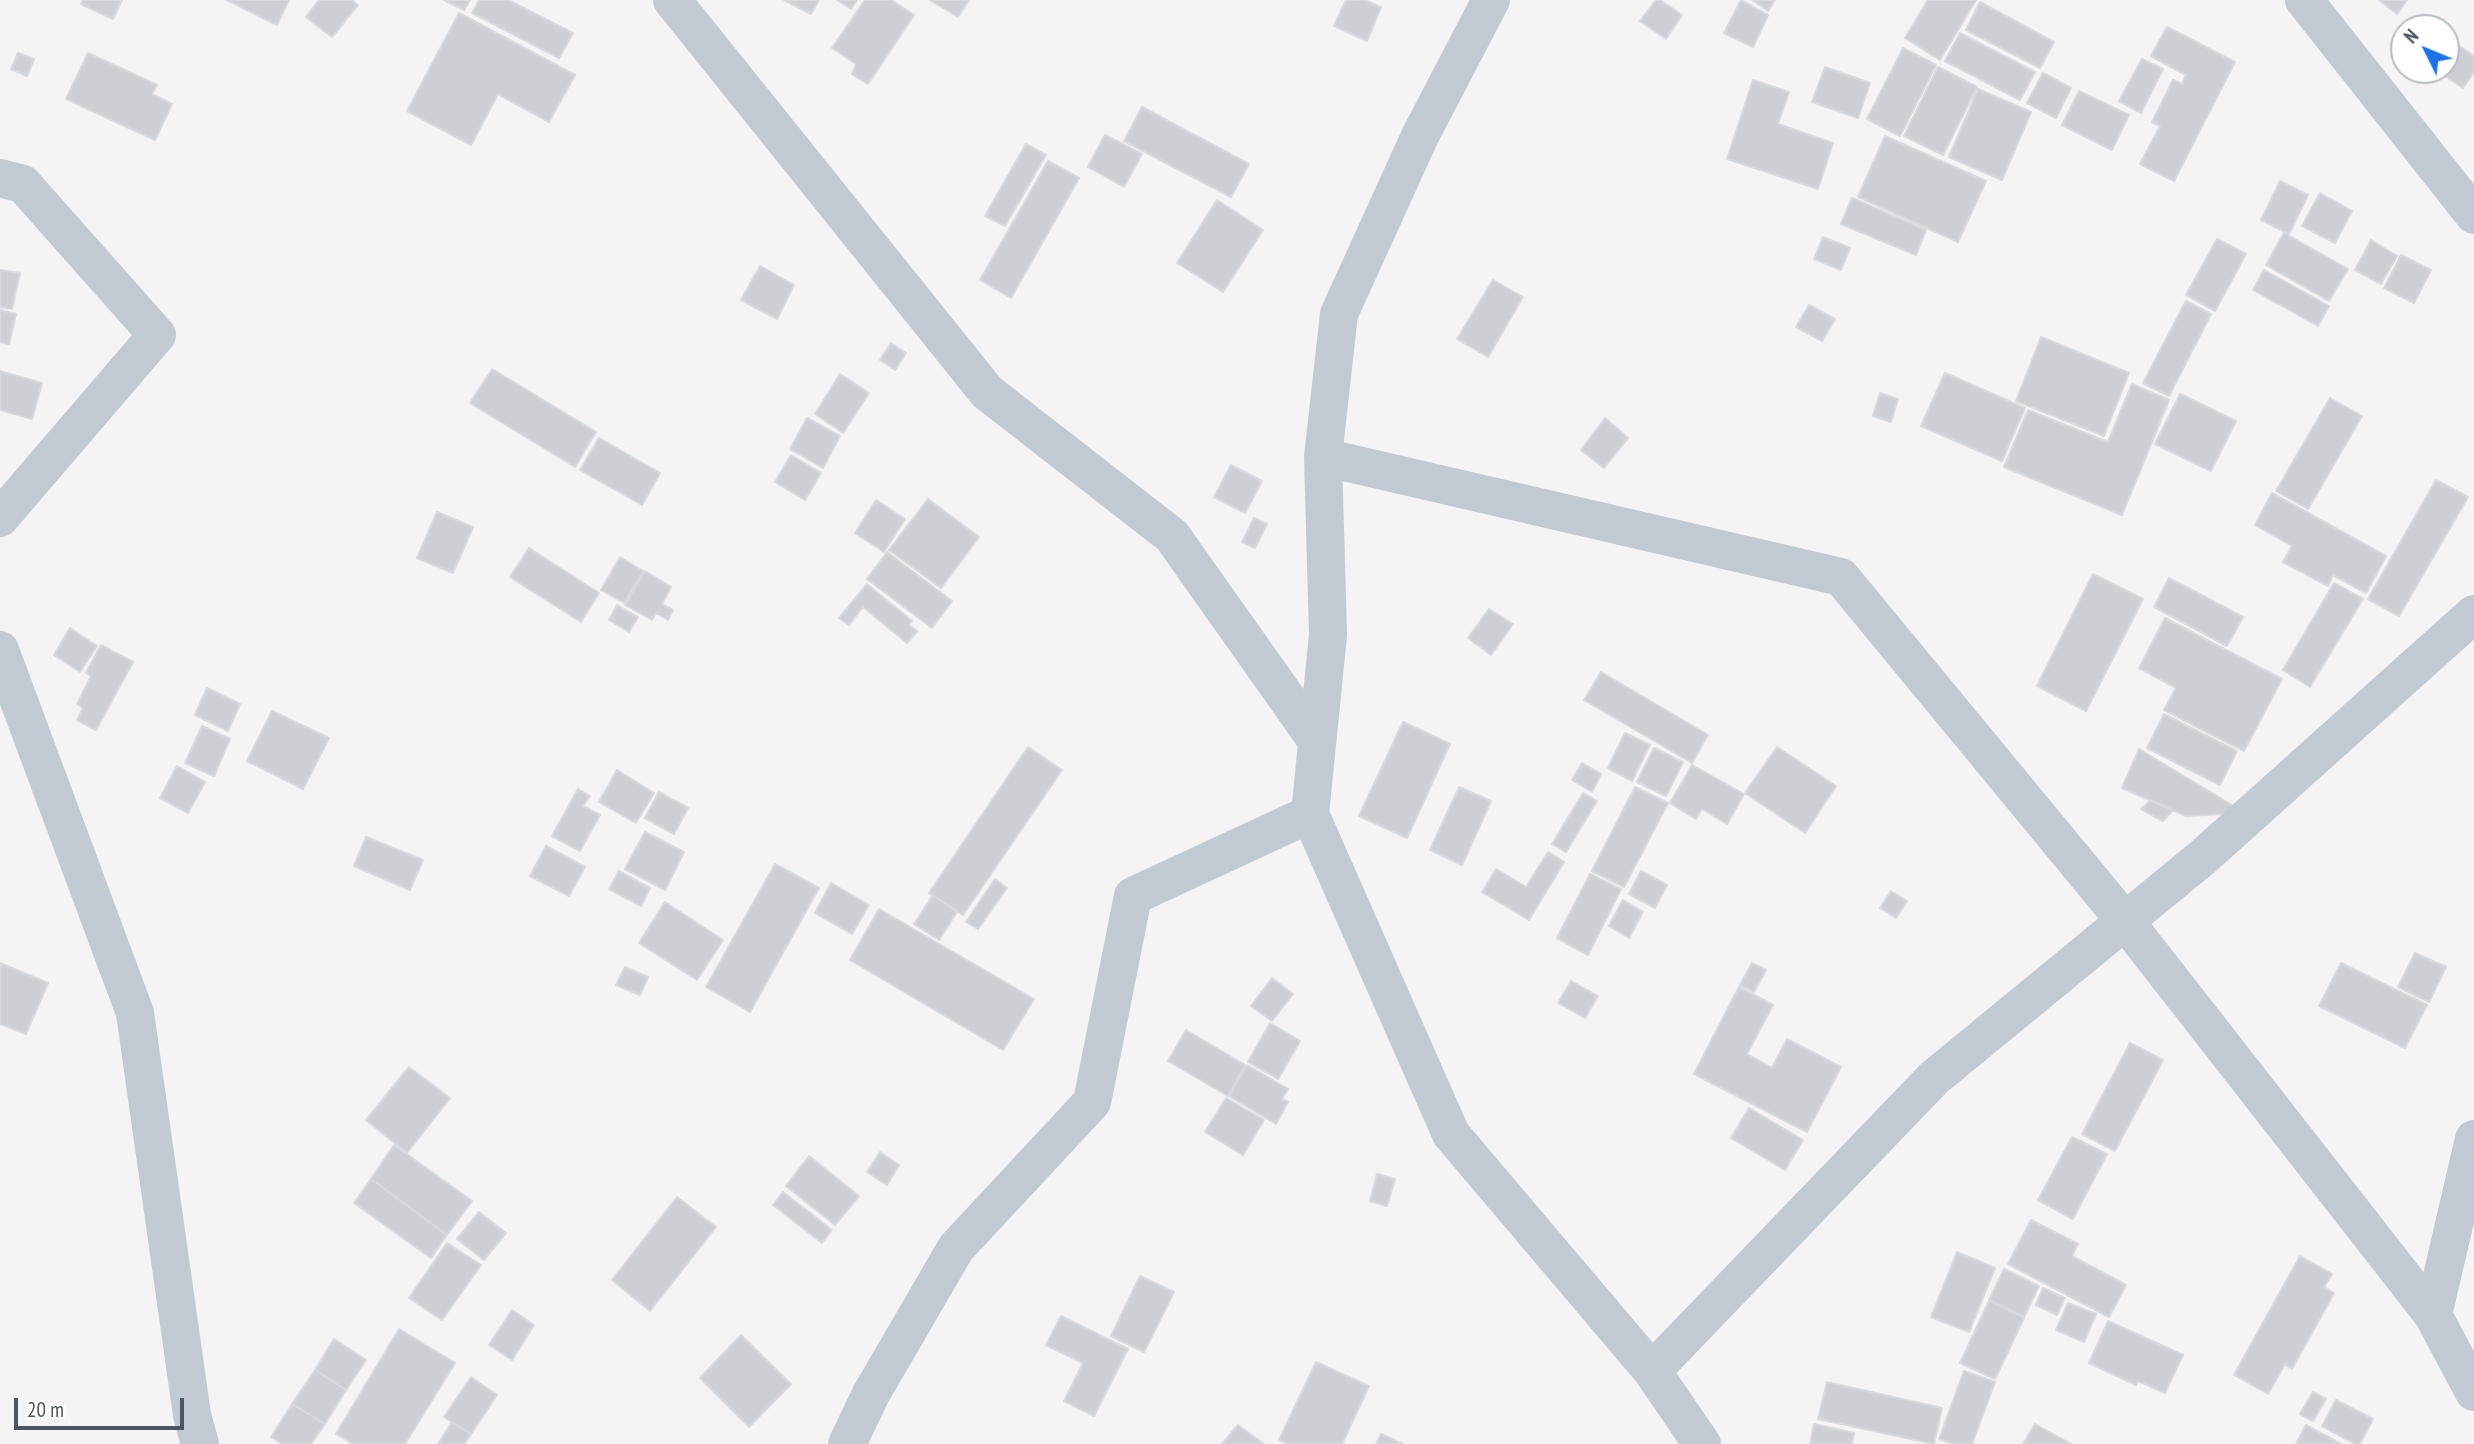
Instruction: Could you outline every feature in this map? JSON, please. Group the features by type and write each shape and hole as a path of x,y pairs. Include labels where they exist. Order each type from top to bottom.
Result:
{"street":[{"path":"672,0 987,391 1172,536 1317,741"},
{"path":"1491,0 1420,136 1339,314 1323,457 1328,635 1310,814 1451,1134 1652,1371 1702,1444"},
{"path":"2304,0 2474,215"},
{"path":"0,178 23,184 157,335 0,517"},
{"path":"1323,457 1841,578 2125,921 2433,1315 2474,1392"},
{"path":"1652,1371 1934,1078 2203,857 2474,614"},
{"path":"0,650 135,1013 192,1415 200,1444"},
{"path":"847,1444 871,1394 957,1248 1092,1102 1133,896 1310,814"},
{"path":"2433,1315 2474,1139"}],"building":[{"path":"83,0 122,0 113,19 81,4"},
{"path":"227,0 289,0 277,25"},
{"path":"319,0 352,0 358,5 332,37 306,17"},
{"path":"444,0 470,0 464,10"},
{"path":"479,0 508,0 573,33 559,58 472,13"},
{"path":"784,0 819,0 811,14"},
{"path":"837,0 857,0 851,9"},
{"path":"865,0 891,0 914,15 868,84 852,74 856,64 832,48"},
{"path":"930,0 969,0 958,17"},
{"path":"1346,0 1365,0 1381,7 1367,41 1334,26"},
{"path":"1656,0 1682,15 1666,39 1640,21"},
{"path":"1741,0 1768,15 1753,47 1724,33"},
{"path":"1752,0 1775,0 1768,11"},
{"path":"1928,0 1976,0 1940,60 1905,38"},
{"path":"2379,0 2407,0 2397,14"},
{"path":"1980,2 2054,42 2040,68 1966,30"},
{"path":"459,13 575,75 549,122 498,94 471,145 407,111"},
{"path":"2167,27 2235,62 2174,181 2140,164 2160,126 2152,122 2173,80 2182,84 2186,75 2151,56"},
{"path":"1960,33 2035,72 2020,100 1945,61"},
{"path":"2460,46 2474,56 2474,72 2463,88 2457,84 2460,84"},
{"path":"1903,48 1936,65 1900,136 1867,119"},
{"path":"18,53 34,59 27,76 11,69"},
{"path":"88,53 157,85 152,94 172,104 155,140 66,99"},
{"path":"2142,59 2163,69 2141,113 2119,101"},
{"path":"1825,67 1870,83 1858,118 1812,102"},
{"path":"1938,67 1977,87 1943,155 1904,136"},
{"path":"2043,73 2071,88 2056,118 2027,103"},
{"path":"1753,80 1789,92 1778,124 1833,143 1818,189 1727,159"},
{"path":"1978,89 2031,112 2002,180 1949,157"},
{"path":"2079,91 2129,115 2112,150 2062,125"},
{"path":"1142,107 1249,164 1231,197 1124,141"},
{"path":"1105,135 1142,154 1124,187 1088,167"},
{"path":"1885,136 1986,181 1958,242 1858,197"},
{"path":"1026,144 1046,155 1005,226 985,216"},
{"path":"1048,161 1079,178 1011,298 980,280"},
{"path":"2280,181 2308,195 2289,234 2261,220"},
{"path":"2320,193 2352,211 2335,243 2302,226"},
{"path":"1852,198 1926,230 1916,255 1841,224"},
{"path":"1217,200 1263,230 1223,292 1177,263"},
{"path":"2284,233 2348,269 2329,301 2266,265"},
{"path":"1823,237 1850,248 1841,270 1814,259"},
{"path":"2217,239 2246,254 2215,311 2186,295"},
{"path":"2371,240 2397,256 2381,284 2355,270"},
{"path":"2401,255 2431,270 2414,303 2384,288"},
{"path":"760,266 794,285 777,319 741,300"},
{"path":"0,270 20,273 12,309 0,307"},
{"path":"2264,270 2329,306 2318,326 2253,290"},
{"path":"1493,280 1523,297 1488,357 1457,339"},
{"path":"2186,301 2211,314 2169,396 2143,383"},
{"path":"1809,305 1835,319 1822,341 1796,327"},
{"path":"0,310 16,314 9,344 0,342"},
{"path":"2041,337 2129,373 2104,436 2016,401"},
{"path":"891,343 906,353 895,370 880,360"},
{"path":"492,369 596,432 575,467 470,403"},
{"path":"0,371 42,383 32,419 0,410"},
{"path":"1945,373 2025,408 2002,461 1921,426"},
{"path":"840,374 869,393 843,433 815,414"},
{"path":"2132,384 2169,400 2122,515 2004,467 2028,410 2108,442"},
{"path":"1880,393 1898,399 1891,422 1873,416"},
{"path":"2180,394 2236,421 2211,471 2155,444"},
{"path":"2330,398 2362,416 2308,509 2276,491"},
{"path":"807,418 840,436 823,468 790,449"},
{"path":"1605,418 1628,438 1604,468 1581,450"},
{"path":"599,438 660,473 642,505 580,470"},
{"path":"791,455 821,473 805,500 775,482"},
{"path":"1231,465 1262,481 1245,513 1214,497"},
{"path":"2436,480 2468,497 2399,616 2368,599"},
{"path":"2272,493 2386,556 2366,593 2333,575 2328,586 2283,562 2292,546 2255,525"},
{"path":"928,499 979,537 941,588 889,550"},
{"path":"876,500 905,519 884,552 855,533"},
{"path":"437,512 473,527 453,573 417,558"},
{"path":"1254,518 1267,524 1255,548 1242,542"},
{"path":"529,548 599,593 581,622 510,577"},
{"path":"887,552 952,601 932,628 867,579"},
{"path":"620,557 643,571 624,603 601,590"},
{"path":"645,571 671,587 662,604 673,610 668,620 656,613 652,620 625,605"},
{"path":"2093,574 2143,599 2086,711 2037,686"},
{"path":"2169,578 2243,617 2227,646 2154,607"},
{"path":"2334,583 2363,599 2310,687 2283,670"},
{"path":"867,584 912,621 909,625 917,631 907,643 863,607 849,625 839,618"},
{"path":"617,605 638,617 629,632 609,620"},
{"path":"1489,609 1513,624 1491,655 1468,638"},
{"path":"2165,618 2282,679 2244,751 2164,710 2176,688 2139,668"},
{"path":"70,628 97,646 80,672 54,655"},
{"path":"101,645 133,662 96,730 77,720 83,708 77,704 91,676 86,673"},
{"path":"1601,672 1708,735 1692,763 1584,700"},
{"path":"207,688 240,704 228,731 195,715"},
{"path":"272,711 329,738 303,789 247,761"},
{"path":"2164,714 2237,751 2220,785 2147,748"},
{"path":"1403,722 1450,744 1407,838 1359,816"},
{"path":"202,726 230,739 214,776 185,763"},
{"path":"1625,733 1650,745 1632,781 1608,768"},
{"path":"1028,747 1062,770 963,915 929,893"},
{"path":"1777,747 1836,786 1805,833 1745,793"},
{"path":"1654,748 1683,762 1666,796 1637,782"},
{"path":"2139,749 2245,813 2186,816 2122,788"},
{"path":"1582,763 1601,774 1592,792 1572,780"},
{"path":"1692,765 1744,794 1727,824 1702,809 1696,819 1670,803"},
{"path":"177,766 205,782 188,813 160,798"},
{"path":"617,770 654,793 636,823 599,802"},
{"path":"1459,787 1491,801 1462,865 1430,850"},
{"path":"1635,787 1668,803 1624,887 1592,871"},
{"path":"578,789 590,796 583,806 600,815 580,851 552,836"},
{"path":"659,792 688,808 674,834 645,818"},
{"path":"1583,793 1597,801 1566,852 1552,844"},
{"path":"2151,800 2173,810 2163,821 2141,809"},
{"path":"645,832 684,852 665,890 625,869"},
{"path":"366,837 423,860 410,890 354,866"},
{"path":"546,846 585,867 569,896 530,876"},
{"path":"1548,852 1564,862 1529,920 1482,892 1496,869 1526,887"},
{"path":"775,864 819,888 750,1012 706,987"},
{"path":"619,871 650,888 641,906 609,889"},
{"path":"1641,871 1667,885 1655,908 1629,894"},
{"path":"1590,874 1621,889 1588,955 1557,938"},
{"path":"995,879 1007,888 978,929 966,922"},
{"path":"831,883 869,905 852,934 815,913"},
{"path":"1891,891 1907,901 1896,918 1880,908"},
{"path":"933,895 957,912 939,940 914,924"},
{"path":"1623,900 1643,912 1629,938 1609,926"},
{"path":"665,902 723,940 697,980 639,943"},
{"path":"879,909 1034,999 1003,1050 850,960"},
{"path":"2415,953 2446,967 2429,1002 2398,987"},
{"path":"0,963 48,983 26,1034 0,1024"},
{"path":"1752,963 1766,970 1754,992 1740,985"},
{"path":"2341,963 2427,1005 2405,1048 2319,1006"},
{"path":"625,967 648,977 640,995 616,985"},
{"path":"1272,978 1293,994 1272,1021 1251,1006"},
{"path":"1571,981 1598,996 1585,1018 1558,1003"},
{"path":"1739,987 1773,1005 1747,1054 1772,1068 1787,1039 1841,1067 1807,1132 1694,1074"},
{"path":"1270,1023 1300,1041 1278,1079 1248,1062"},
{"path":"1186,1030 1245,1065 1228,1096 1168,1061"},
{"path":"2130,1043 2163,1060 2115,1151 2082,1134"},
{"path":"1247,1065 1288,1089 1282,1099 1288,1102 1276,1124 1229,1096"},
{"path":"409,1067 450,1098 407,1153 366,1120"},
{"path":"1226,1098 1264,1120 1243,1155 1205,1132"},
{"path":"1749,1108 1803,1140 1785,1170 1731,1138"},
{"path":"2072,1137 2107,1154 2073,1219 2038,1200"},
{"path":"394,1145 472,1201 447,1235 371,1179"},
{"path":"880,1152 899,1165 887,1185 867,1172"},
{"path":"809,1156 859,1196 835,1225 786,1186"},
{"path":"1377,1174 1395,1179 1387,1206 1370,1201"},
{"path":"371,1179 447,1235 431,1258 354,1203"},
{"path":"783,1192 832,1230 822,1243 773,1205"},
{"path":"677,1197 716,1227 650,1311 612,1280"},
{"path":"479,1212 506,1233 484,1260 457,1239"},
{"path":"2031,1220 2078,1244 2072,1256 2126,1285 2109,1317 2008,1264"},
{"path":"447,1243 481,1265 442,1320 409,1298"},
{"path":"1957,1252 1995,1268 1969,1332 1931,1317"},
{"path":"2300,1256 2332,1274 2324,1287 2334,1293 2292,1369 2285,1364 2268,1394 2234,1375"},
{"path":"2004,1269 2039,1286 2024,1317 1989,1300"},
{"path":"1140,1276 1174,1292 1144,1352 1111,1336"},
{"path":"2043,1288 2065,1298 2057,1315 2036,1305"},
{"path":"1989,1301 2024,1318 1995,1379 1960,1363"},
{"path":"2068,1303 2096,1314 2084,1342 2056,1330"},
{"path":"512,1310 534,1325 512,1360 489,1345"},
{"path":"1061,1316 1128,1349 1094,1416 1064,1401 1083,1363 1046,1345"},
{"path":"2108,1321 2183,1355 2165,1393 2138,1381 2136,1385 2089,1363"},
{"path":"399,1329 455,1363 405,1444 353,1444 336,1434"},
{"path":"741,1335 791,1384 749,1427 700,1378"},
{"path":"334,1339 366,1360 346,1390 315,1370"},
{"path":"1316,1362 1369,1386 1342,1444 1288,1444 1279,1440"},
{"path":"315,1370 346,1390 325,1424 292,1404"},
{"path":"1964,1371 1995,1382 1972,1444 1954,1444 1939,1439"},
{"path":"471,1377 497,1395 471,1434 444,1417"},
{"path":"1827,1382 1942,1408 1934,1444 1818,1419"},
{"path":"2313,1392 2326,1399 2313,1421 2300,1414"},
{"path":"2336,1400 2373,1419 2360,1444 2355,1444 2322,1426"},
{"path":"292,1404 325,1424 311,1444 282,1444 271,1437"},
{"path":"452,1422 471,1434 464,1444 438,1444"},
{"path":"1814,1424 1854,1433 1852,1444 1810,1444"},
{"path":"2035,1424 2071,1444 2023,1444"},
{"path":"1238,1425 1264,1444 1222,1444"},
{"path":"2306,1425 2341,1444 2296,1444"},
{"path":"1381,1434 1403,1444 1376,1444"}]}
